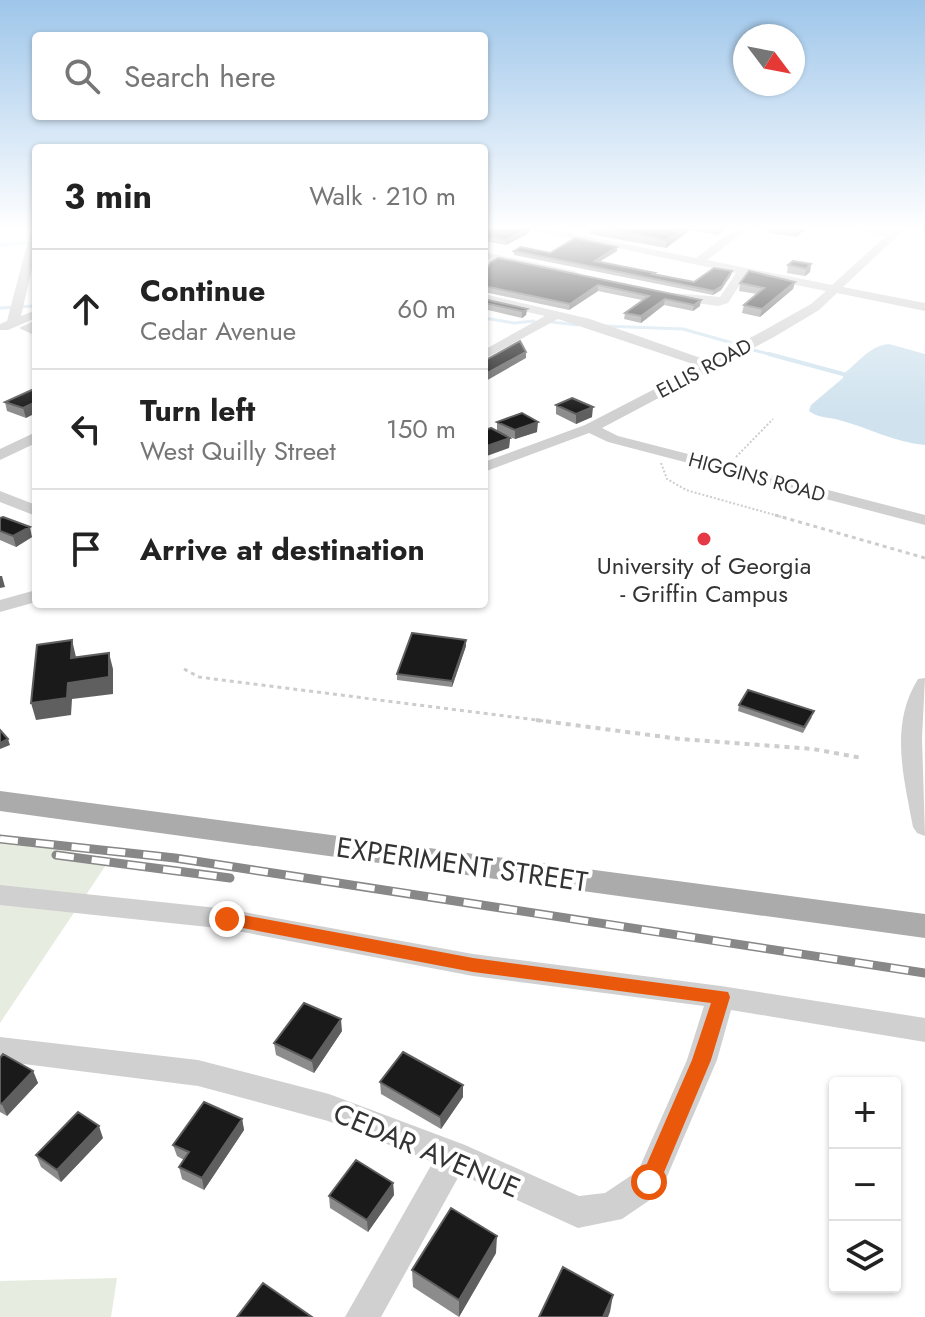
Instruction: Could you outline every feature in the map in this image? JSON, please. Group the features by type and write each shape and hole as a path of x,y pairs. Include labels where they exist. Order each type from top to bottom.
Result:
{"main road":[{"name":"EXPERIMENT STREET","path":"0,801 925,926"}],"street":[{"path":"23,318 27,290"},
{"path":"661,293 718,302 724,300 730,290"},
{"name":"ELLIS ROAD","path":"488,466 590,428 770,334 815,307 835,290"},
{"path":"844,290 925,307"},
{"path":"488,299 614,330 709,365"},
{"path":"488,352 556,315"},
{"name":"HIGGINS ROAD","path":"590,428 653,450 925,520"},
{"path":"0,455 32,439"},
{"path":"0,496 32,508"},
{"path":"0,606 32,597"},
{"path":"925,684 912,715 909,737 925,827"},
{"path":"0,895 227,919 473,965 721,997 925,1030"},
{"name":"CEDAR AVENUE","path":"0,1049 198,1073 329,1108 454,1155 578,1212 611,1208 649,1182 702,1060 721,997"},
{"path":"362,1317 454,1155"}],"path":[{"path":"724,468 773,419"},
{"path":"653,450 667,479 686,490 925,558"},
{"path":"184,669 199,677 680,739 813,749 862,758"}],"shaded area":[{"path":"0,839 110,859 0,1023"},
{"path":"117,1278 111,1317 0,1317 0,1281"}],"water":[{"path":"889,344 925,354 925,445 892,438 809,411 811,405 864,356 875,348"}],"building":[{"path":"505,290 590,290 570,304"},
{"path":"623,290 655,290 701,300 694,305 665,299 641,316 625,313 649,296"},
{"path":"761,290 785,290 762,309 744,305"},
{"path":"488,300 527,309 522,311 488,304"},
{"path":"520,341 526,352 488,373 488,359"},
{"path":"32,390 32,404 23,408 5,402"},
{"path":"572,398 593,407 576,414 556,405"},
{"path":"522,413 538,422 515,430 497,422"},
{"path":"491,428 510,438 488,446 488,429"},
{"path":"0,518 30,527 13,536 0,531"},
{"path":"412,633 466,640 452,681 397,674"},
{"path":"72,640 71,658 109,653 109,677 68,683 67,698 31,703 37,645"},
{"path":"748,690 814,711 804,727 739,705"},
{"path":"0,730 8,739 0,743"},
{"path":"304,1003 341,1019 312,1061 274,1043"},
{"path":"403,1052 463,1085 440,1117 380,1082"},
{"path":"3,1054 33,1071 2,1104 0,1058"},
{"path":"204,1102 242,1119 202,1178 179,1167 189,1152 173,1145"},
{"path":"78,1112 99,1126 57,1170 36,1155"},
{"path":"356,1160 393,1183 367,1220 329,1196"},
{"path":"451,1208 497,1236 459,1300 412,1270"},
{"path":"563,1267 613,1295 603,1317 539,1317"},
{"path":"263,1283 312,1317 237,1317"}],"waterway":[{"path":"0,308 32,306"},
{"path":"488,319 514,323 534,321"},
{"path":"552,322 577,325"},
{"path":"603,326 683,329 736,344"},
{"path":"753,350 769,354"},
{"path":"769,354 777,356"},
{"path":"769,354 843,374"}],"railway":[{"path":"0,839 175,858 925,973"},
{"path":"56,855 230,878"}],"place":[{"name":"University of Georgia - Griffin Campus","path":"704,539"}],"route":[{"path":"227,919 473,965 721,997 702,1060 649,1182"}]}
